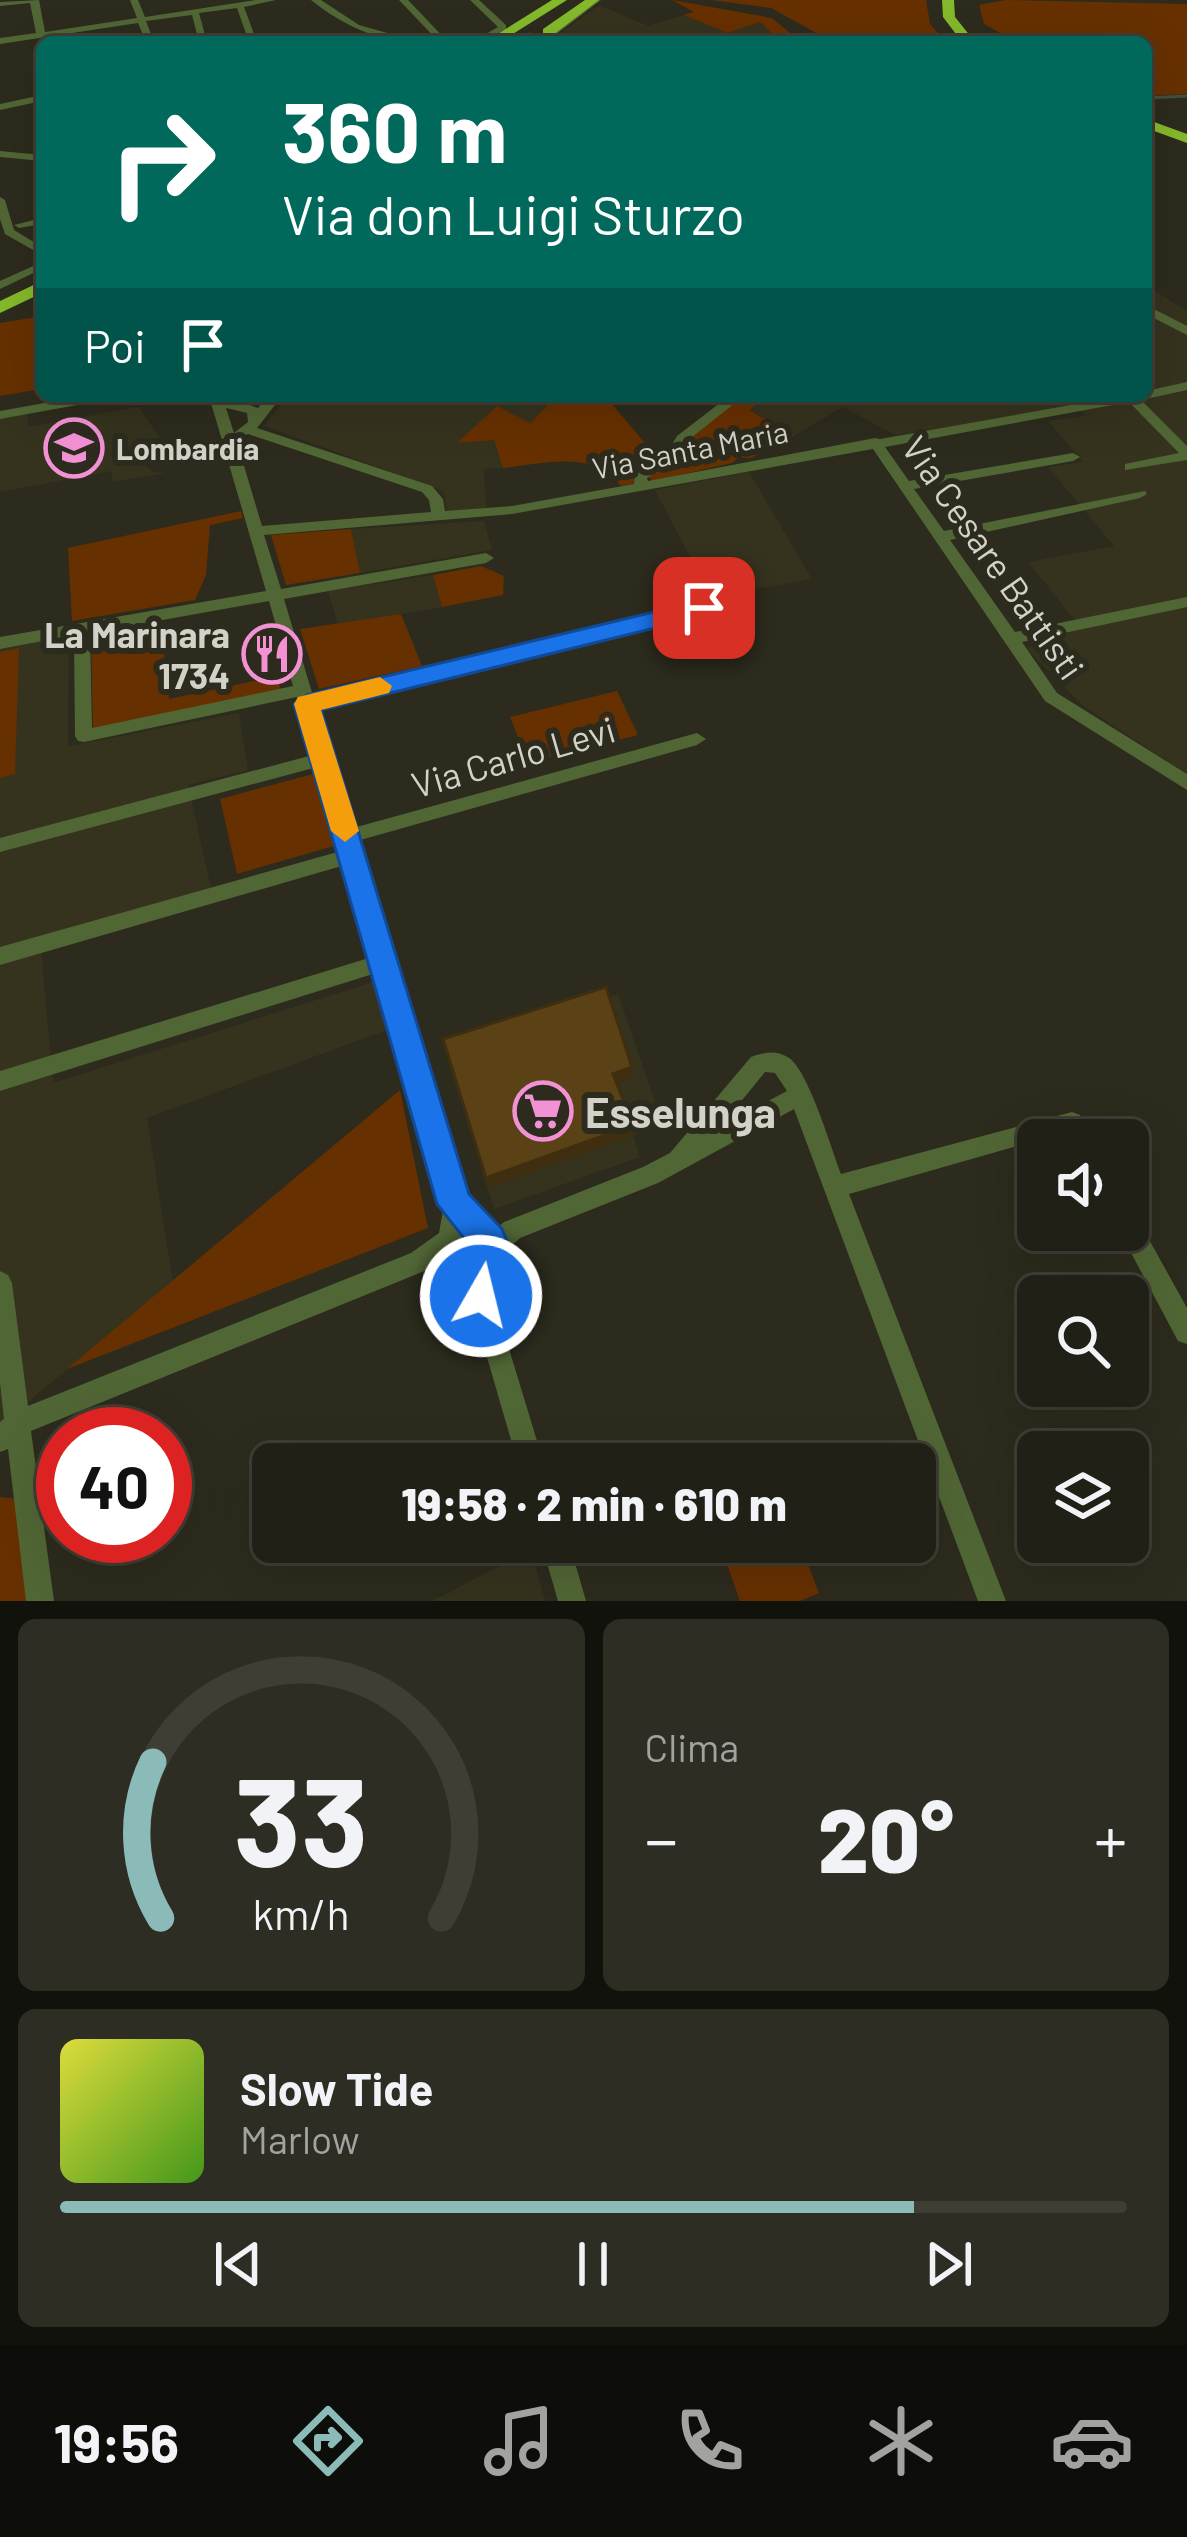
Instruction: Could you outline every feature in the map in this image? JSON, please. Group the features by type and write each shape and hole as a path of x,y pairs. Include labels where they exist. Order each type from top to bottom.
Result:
{"highway":[{"path":"499,36 542,9 545,0"},
{"path":"500,36 561,0"},
{"path":"504,35 573,0"},
{"path":"538,36 592,0"},
{"path":"946,3 940,17 954,36"},
{"path":"946,3 965,36"},
{"path":"1152,128 1187,141"},
{"path":"0,296 36,274"},
{"path":"0,308 36,289"}],"street":[{"path":"0,4 34,0 41,35"},
{"path":"134,0 148,36"},
{"path":"0,41 272,0"},
{"path":"315,0 356,26 393,36"},
{"path":"403,0 438,36"},
{"path":"474,0 504,35"},
{"path":"235,4 250,36"},
{"path":"196,15 201,36"},
{"path":"0,107 36,99"},
{"path":"0,154 36,157"},
{"path":"0,200 9,232 36,248"},
{"path":"19,225 36,222"},
{"path":"0,286 36,272"},
{"path":"1152,312 1187,331"},
{"name":"Via Santa Maria","path":"1152,394 1187,386"},
{"path":"0,415 72,402"},
{"path":"232,451 234,440 270,402"},
{"path":"641,486 640,476 670,459 682,439 729,402"},
{"name":"Via Santa Maria","path":"256,531 512,510 1111,402"},
{"path":"1130,467 1187,455 1144,402"},
{"path":"221,403 249,422 427,489 436,499 439,518"},
{"path":"221,403 225,430 525,1443"},
{"path":"225,430 249,422"},
{"name":"Via Cesare Battisti","path":"875,442 1058,703 1187,783"},
{"path":"905,486 1073,458"},
{"path":"940,537 1140,494"},
{"path":"0,643 486,557"},
{"path":"1010,639 1187,602"},
{"path":"82,628 84,736 305,697 716,606"},
{"name":"Via Carlo Levi","path":"0,956 698,739"},
{"path":"0,844 323,759"},
{"path":"0,1081 383,962"},
{"path":"677,1161 760,1064 772,1060 784,1065 800,1095 992,1601"},
{"path":"9,1431 677,1161 800,1095"},
{"path":"835,1187 1017,1145"},
{"path":"1142,1251 1187,1332"},
{"path":"0,1283 9,1431 40,1601"},
{"path":"561,1563 572,1601"}],"shaded area":[{"path":"672,0 772,18 794,36 774,36 760,22 727,33 684,15 694,12"},
{"path":"711,0 926,0 930,24 941,36 820,35 771,8"},
{"path":"1006,0 1187,4 1187,94 1152,96 1152,36 1005,36 984,24 979,5"},
{"path":"599,5 648,26 684,15 727,33 760,22 774,36 556,36"},
{"path":"1152,289 1187,311 1187,774 1082,705 1027,649 1082,629 1028,562 1114,546 1048,467 1083,462 1048,421 1086,416 1079,408 895,435 843,407 795,435 748,409 759,402 1152,402"},
{"path":"36,317 36,390 0,396 0,323"},
{"path":"283,402 560,402 549,404 530,423 520,420 460,443 494,440 503,468 484,469 486,511 448,513 443,491 264,426"},
{"path":"616,402 611,403 660,461 637,473 633,484 621,486 610,474 583,463 503,468 494,440 457,443 497,406 530,423 549,404"},
{"path":"737,402 760,402 749,410 795,435 751,458 739,457 732,463 653,481 647,475 675,460 688,437"},
{"name":"Lombardia","path":"138,407 163,442 143,450 141,462 153,472 167,473 113,482 111,471 0,492 0,419 27,414 28,427"},
{"path":"749,472 812,579 711,597 655,490"},
{"path":"241,511 243,518 210,525 206,575 195,600 72,621 68,548"},
{"path":"484,521 492,550 360,573 351,529"},
{"path":"351,529 360,573 286,585 271,535"},
{"path":"481,566 504,576 503,595 442,607 433,575"},
{"path":"433,575 442,607 338,625 328,591"},
{"path":"401,614 422,666 319,689 300,629"},
{"path":"161,625 169,699 277,676 281,691 93,730 91,638"},
{"path":"69,633 68,746 239,713 248,770 188,785 211,888 40,938 53,1083 373,982 387,1030 147,1118 173,1282 0,1425 0,646"},
{"path":"19,648 15,774 0,778 0,652"},
{"path":"617,691 638,735 528,763 510,717"},
{"path":"313,774 334,846 237,874 220,799"},
{"name":"Esselunga","path":"618,994 663,1125 633,1136 640,1157 494,1209 445,1051"},
{"path":"400,1090 428,1228 67,1369"},
{"path":"0,1497 18,1499 28,1601 0,1601"},
{"path":"506,1563 535,1563 545,1601 432,1601"},
{"path":"726,1563 807,1563 819,1593 800,1601 740,1601"}],"building":[{"name":"Esselunga","path":"606,987 632,1067 613,1074 633,1125 486,1178 443,1039"}],"waterway":[{"path":"1152,98 1187,96"}],"slow traffic":[{"path":"345,831 307,704 380,686"}],"place":[{"name":"Lombardia","path":"74,448"},
{"name":"La Marinara 1734","path":"272,654"},
{"name":"Esselunga","path":"543,1111"}],"route":[{"path":"481,1296 480,1265 490,1241 455,1204 307,704 704,608"}]}
